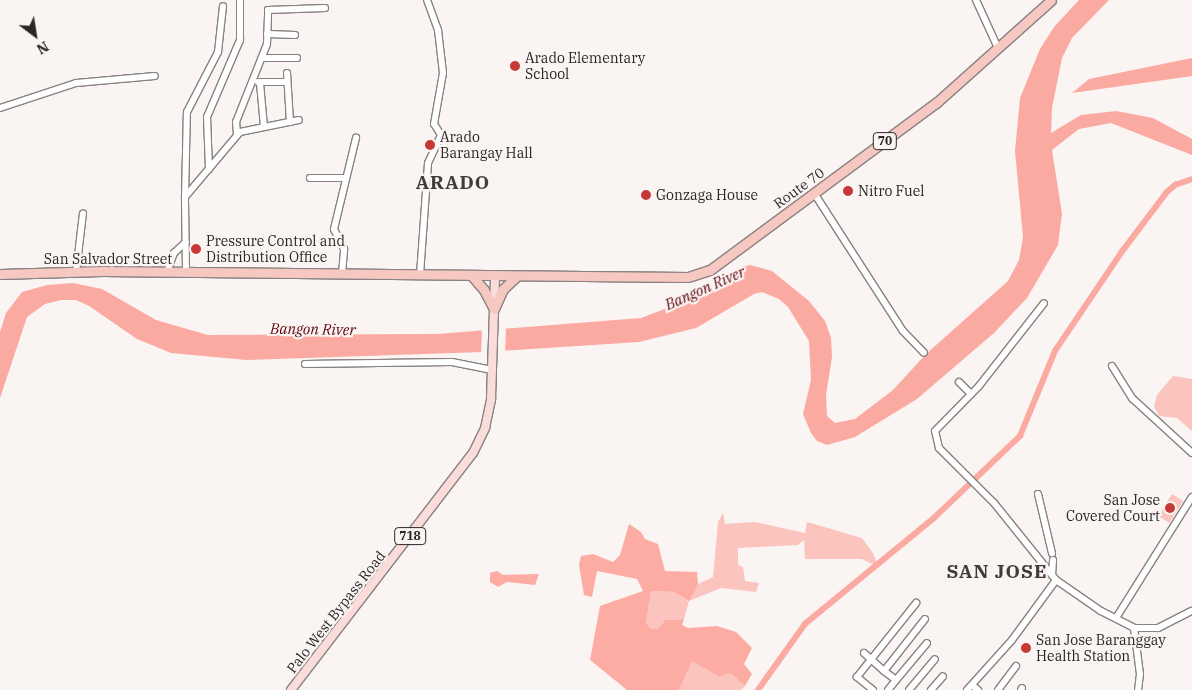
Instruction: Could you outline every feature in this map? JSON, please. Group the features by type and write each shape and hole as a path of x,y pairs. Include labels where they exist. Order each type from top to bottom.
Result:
{"highway":[{"name":"Route 70","path":"516,277 688,277 710,270 936,104 1051,0"},
{"name":"San Salvador Street","path":"0,274 186,272 516,277"},
{"path":"472,276 484,290 494,314"},
{"path":"494,314 503,289 516,277"}],"main road":[{"name":"Palo West Bypass Road","path":"291,690 473,453 485,428 491,399 494,277"}],"street":[{"path":"209,169 207,117 240,40 240,0"},
{"path":"420,275 428,162 441,135 434,124 443,64 438,30 427,0"},
{"path":"976,0 998,48"},
{"path":"186,272 187,112 218,52 223,6"},
{"path":"237,135 236,122 262,58 267,34 268,10 325,8"},
{"path":"267,34 295,35"},
{"path":"262,58 297,58"},
{"path":"287,73 290,122"},
{"path":"0,108 76,83 156,76"},
{"path":"252,81 260,83 287,82"},
{"path":"260,83 264,127"},
{"path":"185,196 237,135 299,120"},
{"path":"342,274 344,249 334,229 356,138"},
{"path":"310,178 346,178"},
{"path":"814,193 903,331 924,353"},
{"path":"76,272 83,213"},
{"path":"167,272 174,253 186,242"},
{"path":"1044,303 971,394 943,420 934,436 939,448 972,481 1054,578 1116,618 1134,628 1158,628 1192,611"},
{"path":"305,364 452,362 492,367"},
{"path":"1112,366 1133,398 1192,453"},
{"path":"959,382 971,394"},
{"path":"978,690 970,687 1012,640 1054,578 1052,556 1038,494"},
{"path":"1116,618 1192,496"},
{"path":"873,690 857,677 916,603"},
{"path":"884,671 925,619"},
{"path":"1134,628 1140,674 1138,690"},
{"path":"888,690 927,643"},
{"path":"864,653 896,680"},
{"path":"909,690 935,659"},
{"path":"998,690 1016,666"},
{"path":"931,690 943,676"}],"shaded area":[{"path":"1079,0 1109,0 1072,38 1062,58 1052,108 1051,133 1081,115 1116,111 1153,118 1192,139 1192,155 1111,123 1079,129 1052,150 1062,214 1058,245 1027,298 994,333 917,399 855,437 827,445 817,441 811,433 803,414 811,380 809,341 788,307 779,299 762,292 754,294 696,328 639,342 483,352 247,360 171,353 137,339 89,306 76,300 61,300 45,304 27,317 0,398 0,332 6,313 22,292 47,285 73,283 102,289 156,320 208,335 437,334 641,318 714,290 730,280 741,267 750,265 772,271 809,301 825,321 831,338 832,357 826,395 827,416 835,423 855,419 893,390 926,354 1008,281 1019,260 1023,237 1015,151 1020,98 1040,49 1054,27"},
{"path":"1192,58 1192,76 1072,93 1089,79"},
{"path":"1173,376 1192,379 1192,431 1177,418 1159,416 1154,406 1157,395"},
{"name":"San Jose Covered Court","path":"1172,494 1183,501 1169,523 1158,516"},
{"path":"723,513 725,524 755,522 805,533 807,522 862,538 873,553 878,567 862,559 805,559 804,540 798,545 738,548 738,565 743,567 745,581 759,583 756,592 721,588 689,601 684,619 665,620 658,629 652,629 646,623 651,591 673,592 688,601 698,584 713,577 718,522"},
{"path":"629,524 641,532 645,539 658,544 665,571 697,572 698,584 689,601 673,592 651,591 646,623 652,629 658,629 665,620 684,619 682,625 688,628 717,626 736,632 752,648 744,664 752,674 745,686 730,673 720,677 692,661 679,690 627,690 590,660 600,606 643,591 637,579 597,571 592,597 584,595 579,565 581,556 593,554 613,562 620,555"},
{"path":"497,571 503,575 539,574 535,585 507,582 498,587 490,582 490,573"},
{"path":"692,660 720,677 730,673 745,686 741,690 679,690"}],"pier":[{"path":"482,326 506,327 505,353 481,352"}],"waterway":[{"path":"758,690 805,624 934,518 1020,436 1055,351 1121,253 1167,192 1175,185 1192,179"}],"place":[{"name":"Arado Elementary School","path":"515,66"},
{"name":"Arado Barangay Hall","path":"430,145"},
{"name":"Nitro Fuel","path":"848,191"},
{"name":"Gonzaga House","path":"646,195"},
{"name":"Pressure Control and Distribution Office","path":"196,249"},
{"name":"San Jose Covered Court","path":"1170,508"},
{"name":"San Jose Baranggay Health Station","path":"1026,648"}],"district":[{"name":"ARADO","path":"453,183"},
{"name":"SAN JOSE","path":"997,572"}],"water label":[{"name":"Bangon River","path":"705,288"},
{"name":"Bangon River","path":"313,329"}]}
